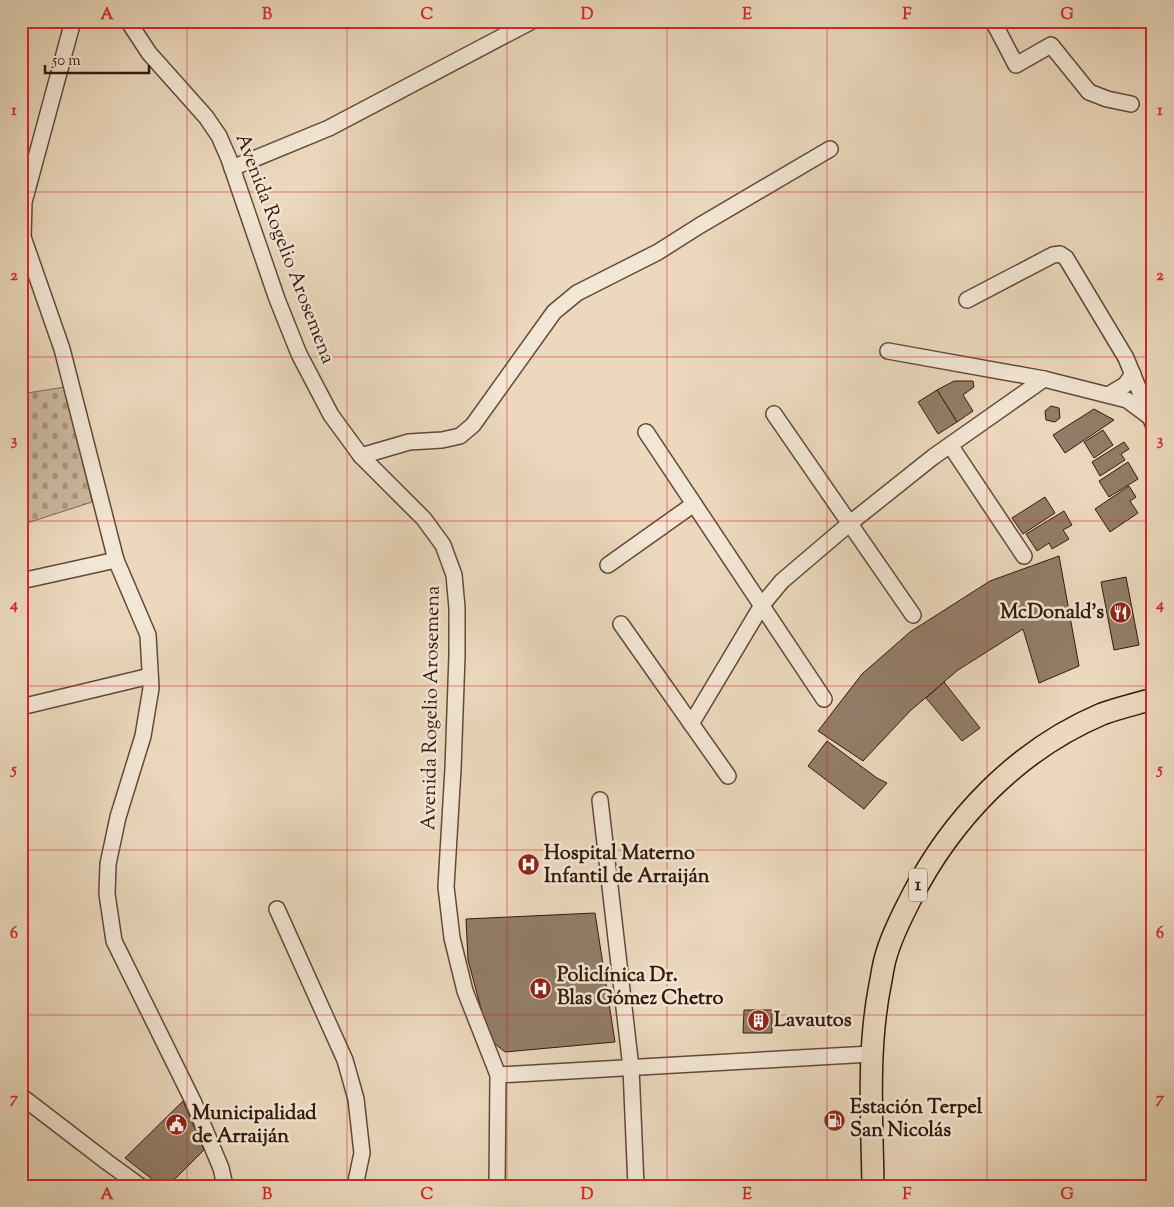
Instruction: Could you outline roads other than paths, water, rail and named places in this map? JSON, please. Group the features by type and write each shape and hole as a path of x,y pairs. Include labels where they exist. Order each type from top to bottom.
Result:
{"highway":[{"name":"1","path":"873,1186 871,1054 876,1006 885,956 922,876 947,838 972,807 1006,774 1053,740 1104,713 1153,698"}],"street":[{"path":"73,21 24,202 23,237 62,349 116,560 148,635 151,688 143,736 118,817 108,864 107,894 114,941 193,1101 222,1168 225,1186"},
{"name":"Avenida Rogelio Arosemena","path":"128,21 149,53 206,117 219,136 232,168 277,299 299,354 331,415 361,456 424,519 444,545 454,575 457,608 457,655 454,768 446,887 452,938 465,990 498,1076 496,1186"},
{"path":"232,168 329,128 532,21"},
{"path":"993,21 1016,65 1052,45 1089,92 1107,100 1131,104"},
{"path":"361,456 409,442 442,440 460,436 473,426 554,312 577,293 658,252 830,150"},
{"path":"967,300 1060,254 1066,258 1126,358 1151,420"},
{"path":"888,351 1044,379 1108,395 1127,400 1151,420"},
{"path":"1108,395 1124,384 1133,374"},
{"path":"691,724 762,605 782,581 849,524 950,445 1044,379"},
{"path":"774,414 913,614"},
{"path":"646,432 824,700"},
{"path":"950,445 1024,556"},
{"path":"608,565 694,504"},
{"path":"21,581 116,560"},
{"path":"621,624 728,776"},
{"path":"21,707 150,676"},
{"path":"600,800 631,1068 636,1186"},
{"path":"277,909 345,1060 356,1099 362,1153 355,1186"},
{"path":"498,1076 871,1054"},
{"path":"21,1096 140,1186"}],"place":[{"name":"McDonald's","path":"1120,613"},
{"name":"Hospital Materno Infantil de Arraiján","path":"528,865"},
{"name":"Policlínica Dr. Blas Gómez Chetro","path":"541,988"},
{"name":"Lavautos","path":"758,1021"},
{"name":"Estación Terpel San Nicolás","path":"834,1120"},
{"name":"Municipalidad de Arraiján","path":"176,1125"}]}
